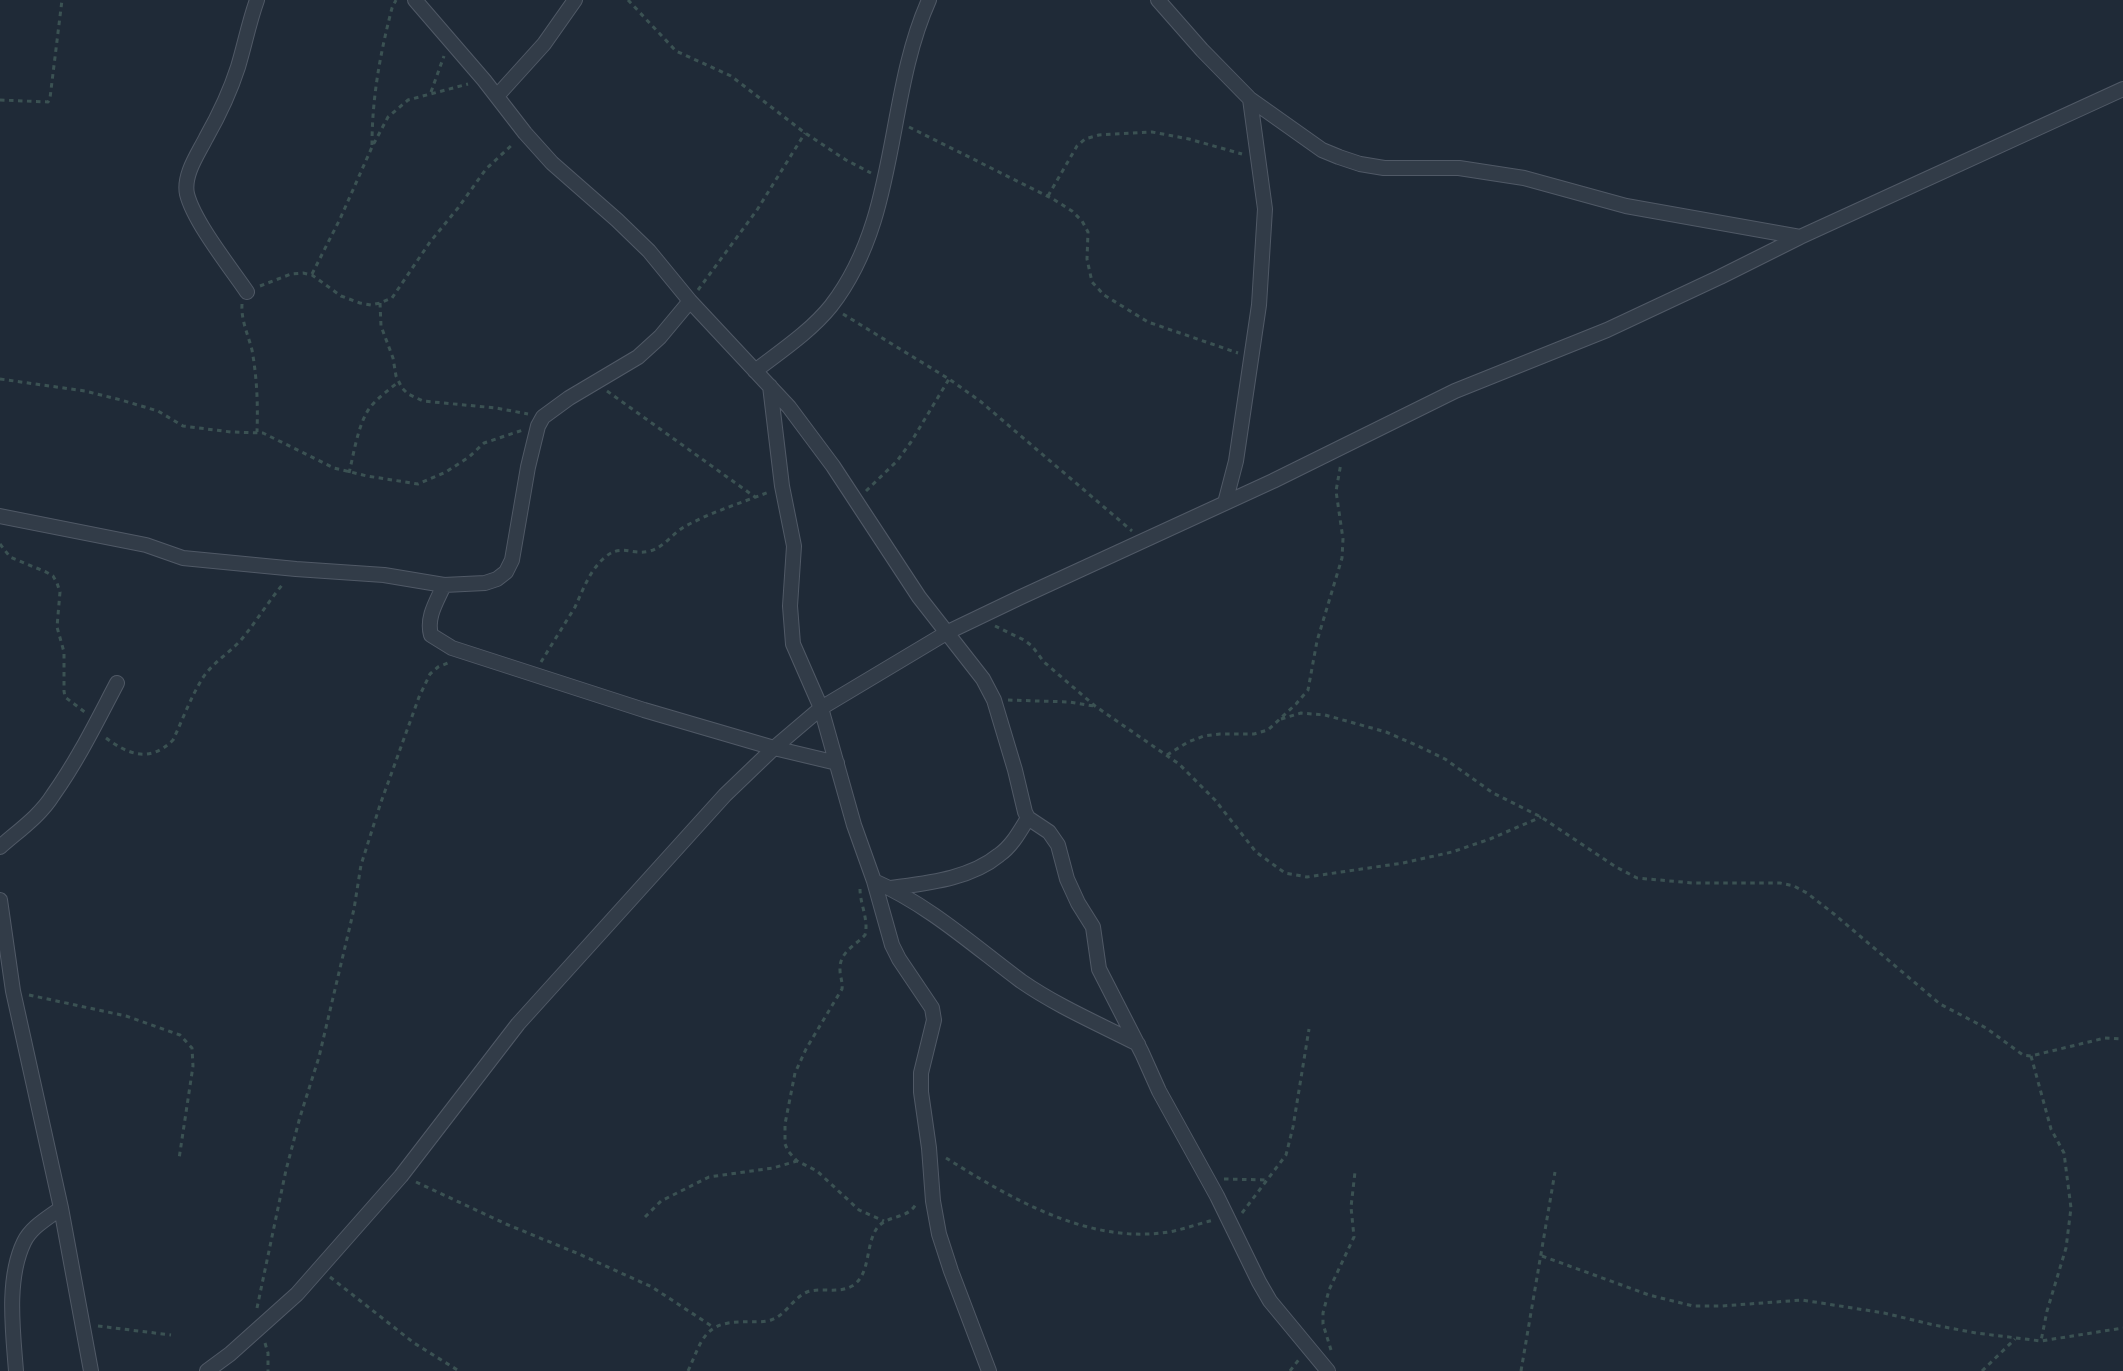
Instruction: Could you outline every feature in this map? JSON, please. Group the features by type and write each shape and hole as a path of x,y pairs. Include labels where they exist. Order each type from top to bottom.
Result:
{"street":[{"path":"247,292 194,213 187,192 188,177 195,158 228,95 257,0"},
{"path":"415,0 552,163 649,251 690,301 795,415 856,501 919,597 983,679 994,700 1028,818 1049,832 1058,845 1067,879 1093,927 1099,969 1138,1044 1159,1091 1270,1300 1328,1371"},
{"path":"496,96 544,44 575,0"},
{"path":"755,371 801,335 831,306 845,284 873,223 886,178 911,51 929,0"},
{"path":"1158,0 1250,99 1322,150 1360,164 1384,168 1459,168 1524,178 1626,206 1800,237"},
{"path":"207,1371 297,1294 401,1176 518,1024 725,795 774,748 821,708 948,632 977,618 1225,503 1455,391 1617,325 1800,237 2123,89"},
{"path":"1225,503 1236,461 1259,305 1265,209 1260,159 1250,99"},
{"path":"0,516 146,545 183,558 384,575 444,585 485,583 497,579 506,572 512,560 528,467 541,421 569,398 638,357 660,337 690,301"},
{"path":"770,386 782,486 794,546 790,614 793,644 821,708 854,825 874,881 892,945 932,1008 933,1031 926,1052 921,1082 933,1201 939,1234 989,1371"},
{"path":"444,585 430,619 430,635 452,648 774,748 837,764"},
{"path":"0,846 39,813 53,796 117,683"},
{"path":"891,888 946,879 978,868 999,855 1015,839 1028,818"},
{"path":"874,881 891,888 955,930 1023,982 1060,1004 1138,1044"},
{"path":"0,900 13,991 61,1208 91,1371"},
{"path":"16,1371 7,1272 24,1242 36,1227 61,1208"}],"path":[{"path":"0,100 48,102 62,0"},
{"path":"372,147 372,110 379,64 392,8 396,0"},
{"path":"628,0 676,51 731,76 805,133 863,169 886,178"},
{"path":"431,93 449,40"},
{"path":"312,275 388,117 408,100 484,80"},
{"path":"897,120 1048,196 1072,211 1082,221 1088,232 1087,258 1092,282 1104,295 1148,322 1251,357"},
{"path":"1048,196 1077,146 1085,139 1099,135 1152,132 1190,139 1260,159"},
{"path":"257,432 257,383 251,349 241,315 242,299 247,292 291,274 312,275 341,296 360,303 371,305 392,298 429,242 458,208 486,169 525,133"},
{"path":"690,301 757,210 805,133"},
{"path":"380,303 381,326 393,358 398,382 408,394 423,401 496,408 541,421"},
{"path":"831,306 949,380 987,407 1143,540"},
{"path":"0,379 85,391 121,400 158,411 183,426 231,432 257,432 272,436 321,462 349,473 418,484 425,483 446,472 469,457 484,442 541,421"},
{"path":"856,501 897,461 949,380"},
{"path":"349,473 360,428 367,412 398,382"},
{"path":"596,383 755,497"},
{"path":"1166,755 1204,736 1254,734 1268,730 1308,690 1317,641 1342,558 1343,540 1336,491 1342,446"},
{"path":"534,675 575,606 589,577 610,553 618,550 641,552 652,550 665,543 683,528 782,486"},
{"path":"0,544 10,557 46,572 53,576 57,583 60,592 57,627 64,652 65,697 120,749 143,756 167,746 173,740 208,670 252,627 296,569"},
{"path":"977,618 1024,640 1032,646 1044,662 1095,706 1190,774 1215,800 1256,852 1275,867 1294,876 1306,877 1403,863 1452,852 1490,839 1541,817"},
{"path":"268,1371 268,1353 255,1332 286,1170 319,1057 354,909 358,877 380,805 419,697 430,674 438,667 476,657"},
{"path":"994,700 1069,702 1095,706"},
{"path":"1281,719 1301,713 1312,713 1360,723 1386,732 1445,759 1493,793 1541,817 1637,878 1693,883 1780,883 1794,886 1807,892 1940,1004 1986,1028 2023,1055 2031,1056 2105,1038 2123,1039"},
{"path":"867,861 859,890 866,925 865,935 844,955 840,966 842,989 806,1049 795,1073 784,1135 788,1151 797,1161 817,1172 859,1210 884,1221"},
{"path":"13,991 126,1016 180,1035 192,1048 193,1066 178,1160"},
{"path":"929,1148 1002,1190 1072,1223 1109,1232 1135,1234 1230,1222 1268,1180 1286,1155 1309,1029"},
{"path":"2031,1056 2051,1129 2064,1153 2072,1208 2066,1248 2047,1311 2041,1341"},
{"path":"645,1217 661,1201 709,1177 773,1168 797,1161"},
{"path":"1333,1354 1325,1331 1323,1313 1329,1290 1354,1237 1351,1207 1355,1172"},
{"path":"1521,1371 1556,1172"},
{"path":"401,1176 651,1287 713,1328"},
{"path":"1207,1178 1268,1180"},
{"path":"688,1371 699,1344 706,1333 713,1328 738,1322 770,1321 808,1292 842,1290 852,1286 860,1280 870,1240 884,1221 908,1214 914,1209 918,1199"},
{"path":"1542,1256 1649,1295 1693,1306 1802,1300 1837,1304 2014,1339 2041,1341 2123,1328"},
{"path":"319,1269 414,1343 459,1371"},
{"path":"82,1324 171,1335"},
{"path":"1982,1371 2014,1339"}]}
